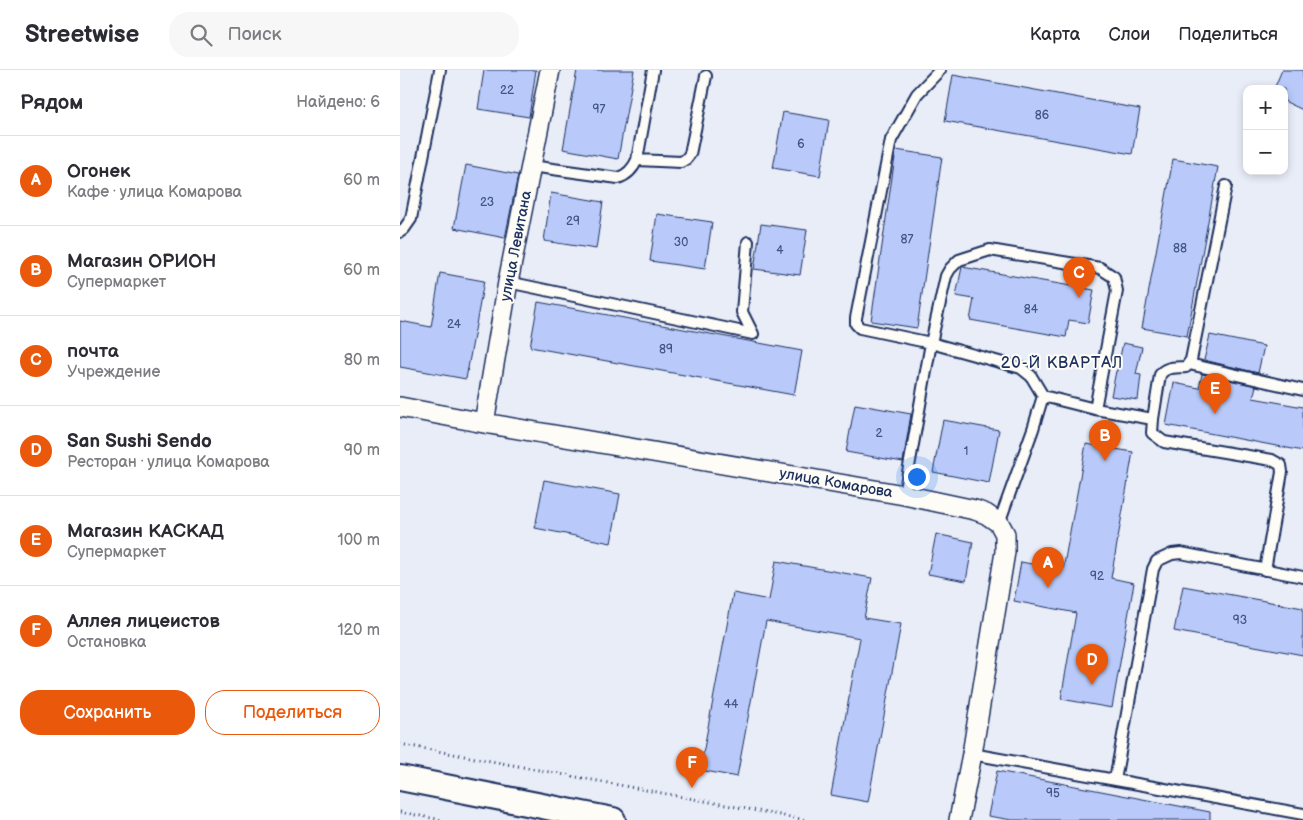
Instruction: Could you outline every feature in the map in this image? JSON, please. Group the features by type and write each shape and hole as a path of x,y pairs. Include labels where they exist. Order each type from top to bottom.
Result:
{"street":[{"name":"улица Левитана","path":"484,423 508,282 550,70"},
{"name":"улица Комарова","path":"400,407 904,495 975,510 986,514 999,523"},
{"path":"959,820 972,754 1005,552 1005,534 999,523"},
{"path":"400,778 613,820"}],"lane":[{"path":"400,232 411,219 440,70"},
{"path":"531,166 618,178 629,172 637,160 653,70"},
{"path":"940,70 917,94 891,140 856,318 858,326 863,329 931,343 1021,368 1031,376 1043,396 1094,409 1153,418"},
{"path":"637,160 681,162 686,159 690,154 706,76"},
{"path":"1226,186 1189,364 1186,367 1166,368 1162,371 1152,433 1164,442 1272,460 1281,465 1282,472 1265,570"},
{"path":"508,282 753,334 742,312 748,242"},
{"path":"904,495 931,343 946,276 950,269 960,260 990,250 1100,268 1114,277 1117,291 1094,409"},
{"path":"1189,364 1303,390"},
{"path":"999,523 1043,396"},
{"path":"1115,780 1153,569 1157,561 1172,554 1181,553 1303,577"},
{"path":"972,754 1303,814"}],"path":[{"path":"400,744 806,820"},
{"path":"400,812 442,820"}],"building":[{"path":"484,70 536,70 529,117 478,109"},
{"path":"577,70 634,70 618,159 563,149"},
{"path":"1282,70 1303,70 1303,110 1288,103 1288,85 1276,85"},
{"path":"953,75 1140,109 1132,154 945,121"},
{"path":"783,112 829,120 820,176 773,168"},
{"path":"896,150 942,157 917,328 871,321"},
{"path":"1173,159 1218,167 1187,336 1142,328"},
{"path":"466,165 518,175 505,238 454,228"},
{"path":"551,193 603,202 596,249 544,241"},
{"path":"657,214 712,222 705,269 650,261"},
{"path":"761,224 807,230 800,275 754,269"},
{"path":"962,267 1094,290 1088,323 1069,320 1066,337 970,320 974,299 956,296"},
{"path":"440,273 484,281 466,379 400,367 400,321 431,327"},
{"path":"538,302 802,351 794,395 530,347"},
{"path":"1210,335 1264,346 1258,373 1204,360"},
{"path":"1123,343 1142,347 1136,374 1141,375 1138,400 1111,396"},
{"path":"1202,374 1256,386 1253,398 1303,407 1303,451 1166,425 1174,383 1199,388"},
{"path":"855,404 911,414 903,462 846,452"},
{"path":"943,420 999,430 989,483 933,472"},
{"path":"1086,444 1133,452 1111,578 1134,583 1112,708 1061,699 1076,613 1014,601 1021,562 1063,570"},
{"path":"544,480 620,494 611,543 535,528"},
{"path":"936,534 973,542 966,581 928,574"},
{"path":"776,561 872,578 864,618 901,624 868,802 831,795 860,638 766,621 737,777 700,770 733,593 769,600"},
{"path":"1183,586 1303,608 1303,655 1174,631"},
{"path":"997,771 1210,812 1210,820 1012,820 988,816"}],"place":[{"name":"почта","path":"1079,298"},
{"name":"Магазин КАСКАД","path":"1215,414"},
{"name":"Магазин ОРИОН","path":"1105,461"},
{"name":"Огонек","path":"1048,588"},
{"name":"San Sushi Sendo","path":"1092,685"},
{"name":"Аллея лицеистов","path":"692,788"}],"district":[{"name":"20-Й КВАРТАЛ","path":"1062,363"}]}
